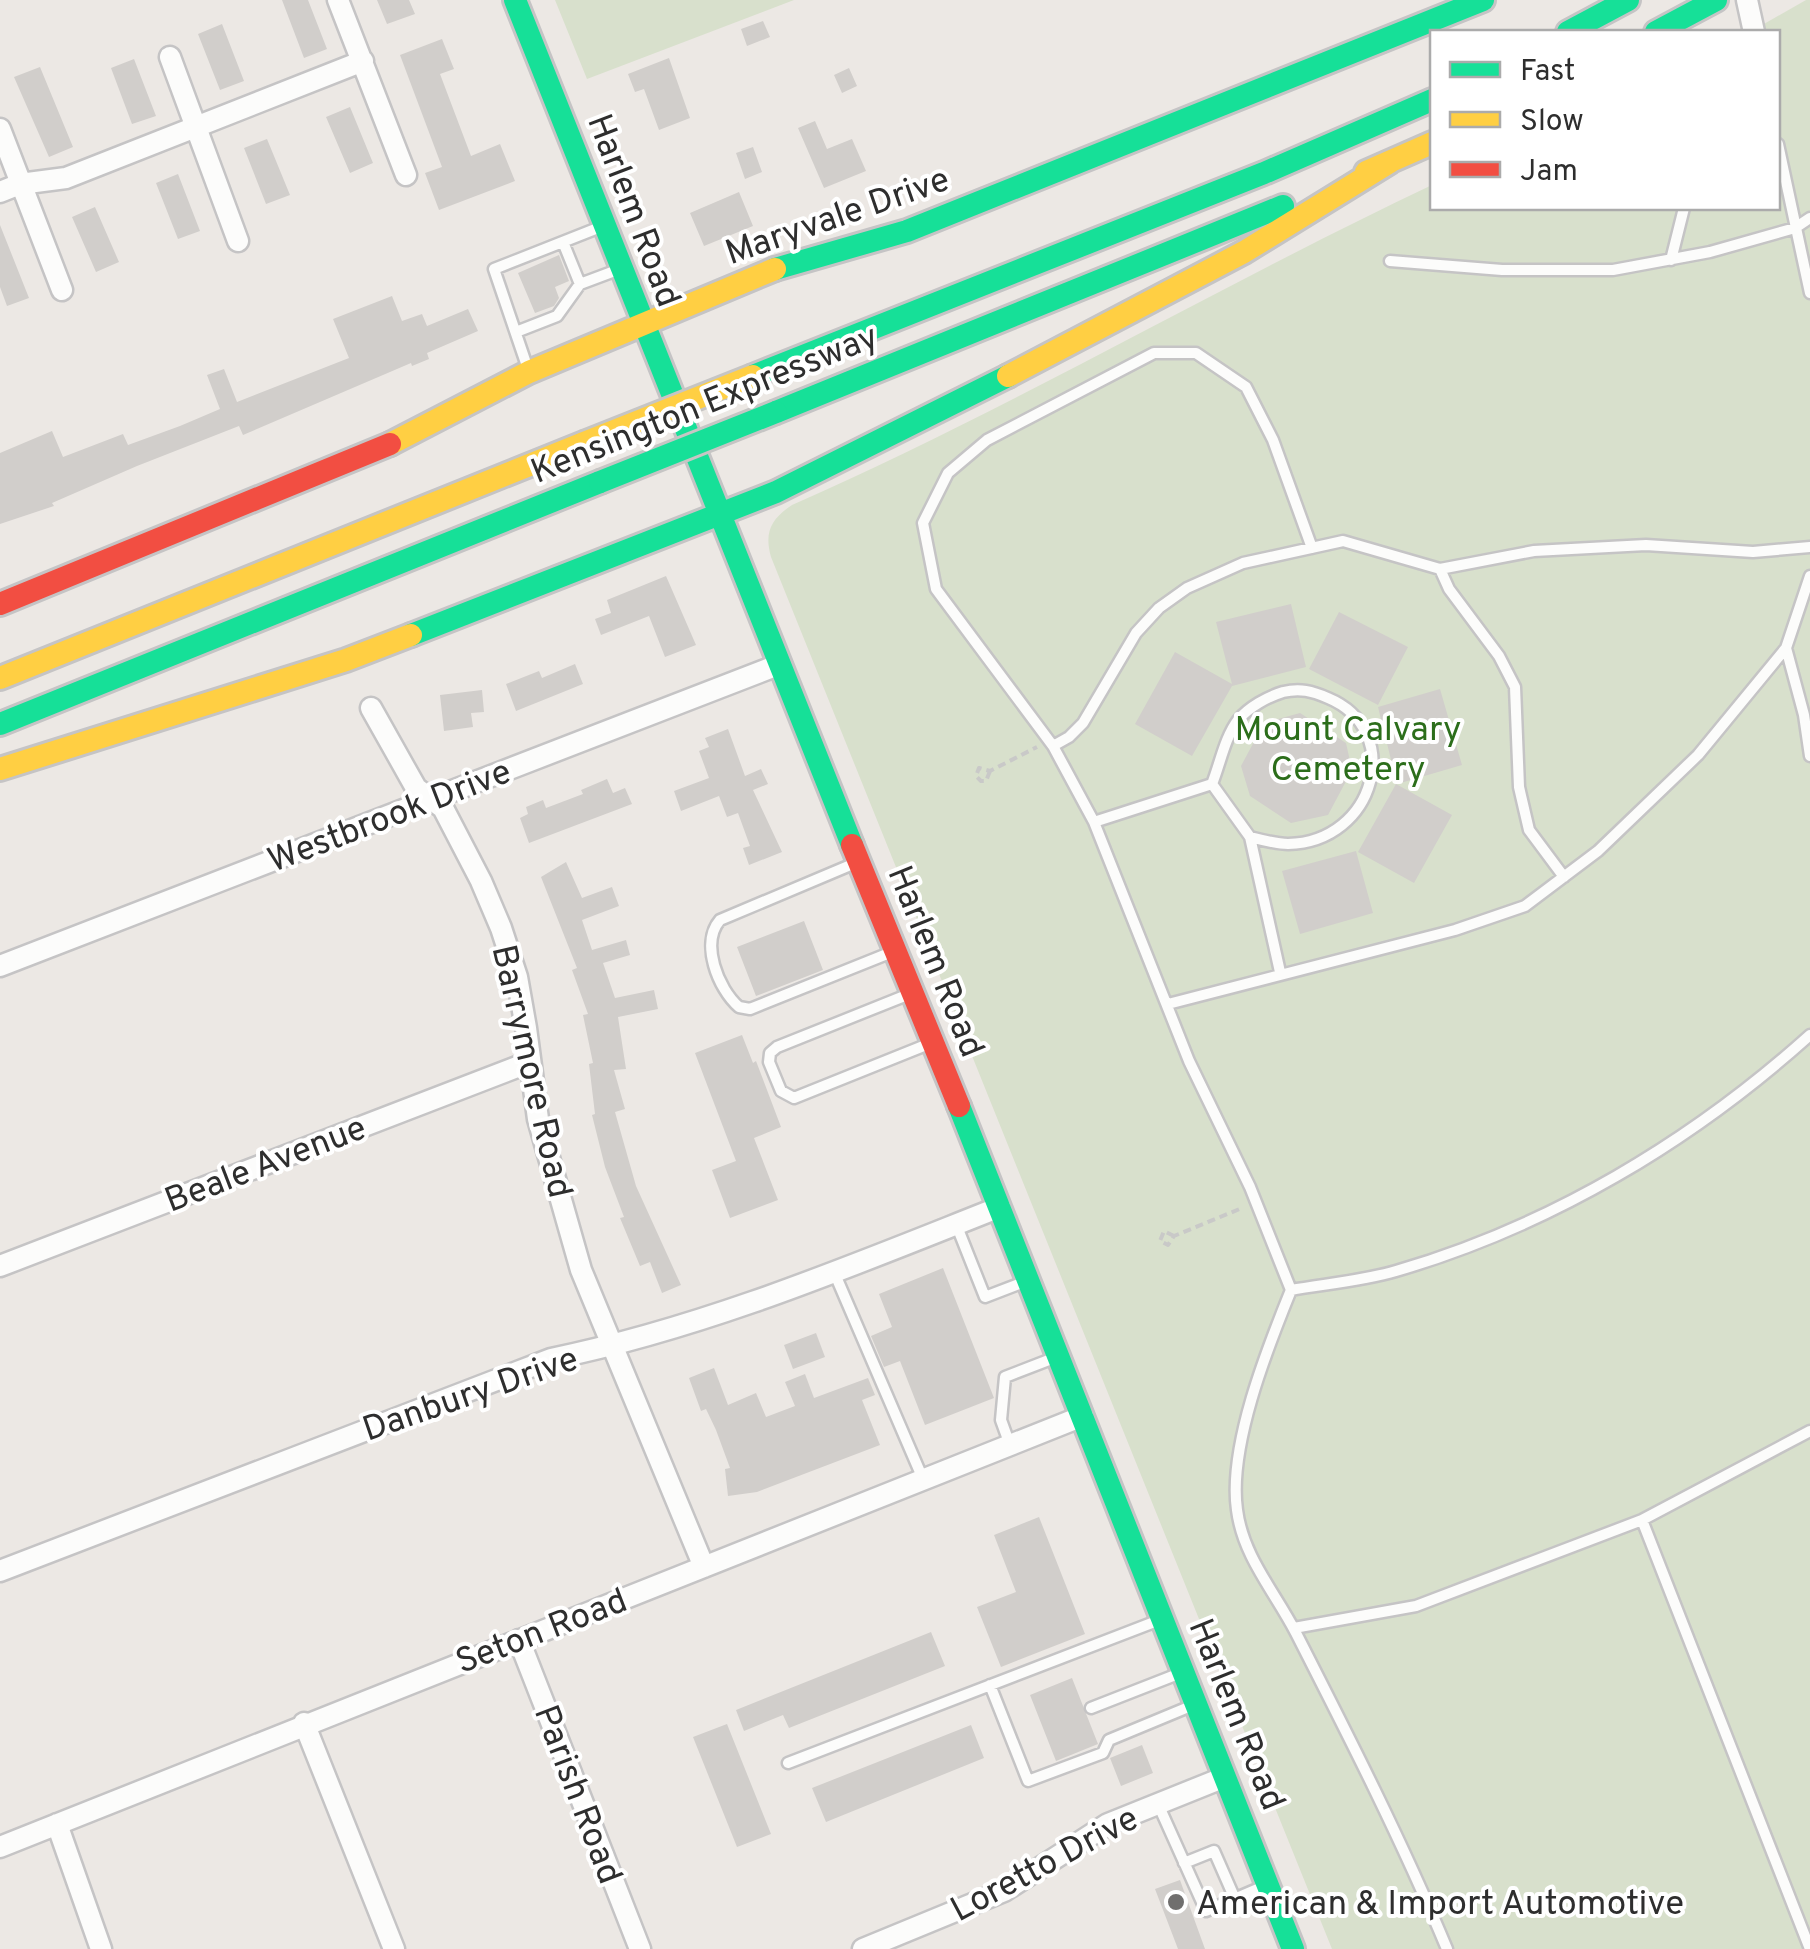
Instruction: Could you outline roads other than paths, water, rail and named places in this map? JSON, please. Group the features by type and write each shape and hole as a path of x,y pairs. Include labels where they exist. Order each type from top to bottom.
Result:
{"main road":[{"name":"Harlem Road","path":"515,0 1293,1949"},
{"name":"Maryvale Drive","path":"0,604 365,457 530,372 772,270 878,242 943,218 1483,0"},
{"path":"1572,30 1628,0"},
{"path":"1660,30 1716,0"},
{"name":"Kensington Expressway","path":"0,678 1264,173 1430,101"},
{"name":"Kensington Expressway","path":"0,724 1430,144"},
{"path":"0,768 346,660 776,492 1112,323 1244,252 1390,162"}],"street":[{"path":"338,0 406,175"},
{"path":"1748,0 1753,30"},
{"path":"170,57 238,241"},
{"path":"0,192 20,184 66,178 362,61"},
{"path":"0,129 62,290"},
{"name":"Westbrook Drive","path":"0,966 778,665"},
{"name":"Barrymore Road","path":"371,708 416,788 443,808 502,928 516,978 538,1119 581,1270 704,1566"},
{"name":"Beale Avenue","path":"0,1266 530,1062"},
{"name":"Danbury Drive","path":"0,1572 551,1358 612,1346 788,1291 1000,1207"},
{"name":"Seton Road","path":"0,1847 1083,1416"},
{"name":"Parish Road","path":"518,1640 640,1949"},
{"path":"304,1723 394,1949"},
{"name":"Loretto Drive","path":"863,1949 1004,1892 1108,1824 1226,1777"},
{"path":"57,1824 101,1949"}],"lane":[{"path":"1780,154 1810,293"},
{"path":"1671,260 1684,210"},
{"path":"1390,261 1502,270 1613,270 1671,260 1794,228 1810,218"},
{"path":"530,372 494,269 604,226"},
{"path":"563,242 580,284"},
{"path":"516,332 558,316 580,284 620,268"},
{"path":"1312,548 1273,440 1246,387 1196,353 1154,353 986,440 948,473 923,523 936,588 1051,744 1094,822 1189,1061 1256,1202 1291,1290 1258,1372 1236,1474 1236,1509 1246,1547 1294,1628 1416,1876 1447,1949"},
{"path":"1051,744 1070,737 1083,723 1136,633 1160,608 1187,588 1243,563 1343,541 1440,569 1503,556 1571,549 1646,545 1753,552 1810,547"},
{"path":"1440,569 1449,589 1499,656 1514,687 1519,786 1529,830 1564,877"},
{"path":"1168,1004 1280,972 1455,930 1524,906 1598,851 1698,755 1786,648 1806,606 1810,576"},
{"path":"1786,648 1804,715 1810,756"},
{"path":"1212,784 1238,720 1269,696 1308,690 1340,703 1356,717 1367,736 1371,780 1366,798 1341,829 1323,839 1286,844 1250,838"},
{"path":"1094,822 1212,784"},
{"path":"1212,784 1250,838 1280,972"},
{"path":"858,861 720,920 713,927 710,941 722,988 739,1008 750,1009 895,950"},
{"path":"912,992 777,1046 770,1053 769,1062 781,1092 794,1098 933,1042"},
{"path":"1291,1290 1394,1272 1506,1233 1582,1196 1763,1078 1810,1035"},
{"path":"956,1224 985,1297 1029,1280"},
{"path":"834,1272 924,1480"},
{"path":"1010,1445 1000,1420 1005,1377 1059,1356"},
{"path":"1294,1628 1416,1606 1642,1520 1810,1431"},
{"path":"1642,1520 1810,1949"},
{"path":"788,1763 1163,1619"},
{"path":"1092,1708 1184,1671"},
{"path":"990,1685 1028,1781 1102,1752 1109,1740 1196,1704"},
{"path":"1158,1804 1206,1911 1268,1885"},
{"path":"1184,1863 1214,1851 1235,1899"}],"place":[{"name":"American & Import Automotive","path":"1176,1902"}],"park label":[{"name":"Mount Calvary Cemetery","path":"1348,748"}]}
